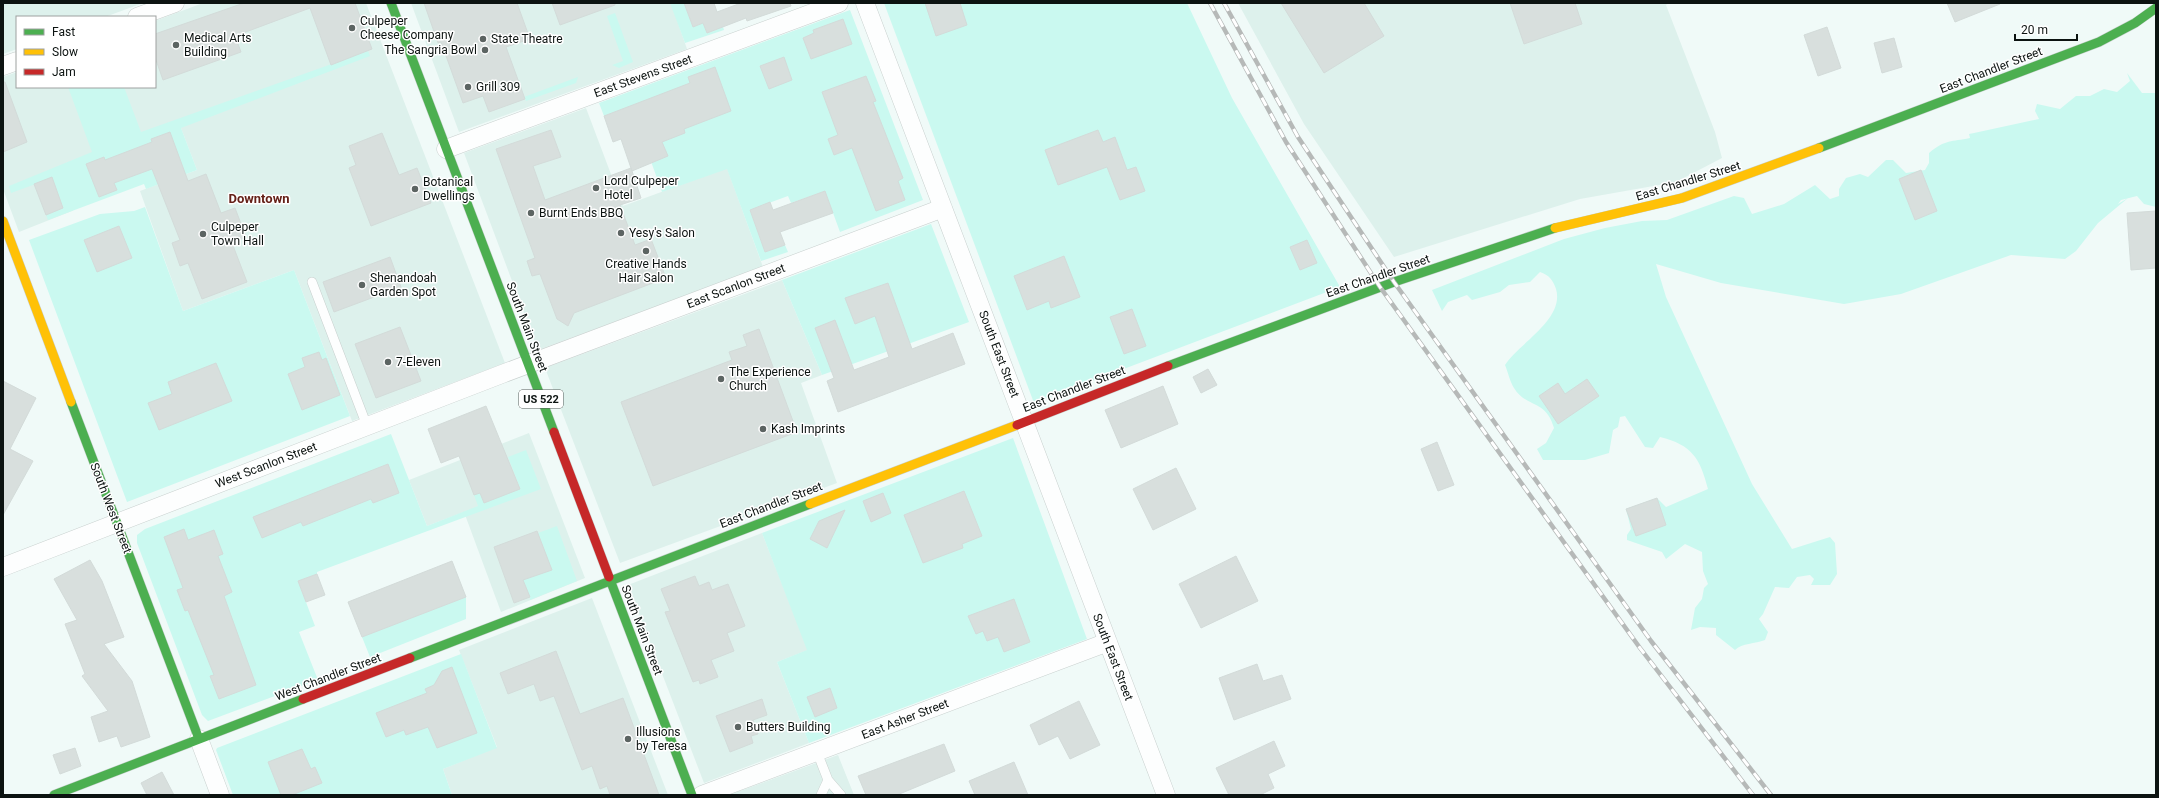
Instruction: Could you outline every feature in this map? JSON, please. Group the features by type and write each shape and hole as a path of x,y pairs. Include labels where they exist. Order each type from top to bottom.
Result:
{"street":[{"path":"140,16 175,3"},
{"name":"South Main Street","path":"391,3 692,795"},
{"name":"East Stevens Street","path":"446,149 839,3"},
{"name":"South East Street","path":"865,3 1166,795"},
{"name":"East Chandler Street","path":"610,581 1024,421 1394,282 1559,227 1682,198 1748,175 2099,42 2136,23 2156,8"},
{"path":"3,66 16,61"},
{"name":"East Scanlon Street","path":"528,364 943,208"},
{"name":"South West Street","path":"3,221 220,795"},
{"name":"West Scanlon Street","path":"3,567 528,364"},
{"name":"West Chandler Street","path":"54,795 610,581"},
{"name":"East Asher Street","path":"702,795 1108,642"}],"lane":[{"path":"312,282 367,426"},
{"path":"817,752 828,780 841,795"},
{"path":"821,795 828,780"}],"shaded area":[{"path":"3,3 143,3 108,16 16,16 16,49 3,54"},
{"path":"203,3 366,3 505,363 352,421 294,270 183,311 140,191 197,170 179,123 72,211 19,232 3,189 3,77 16,72 16,88 156,88 156,21"},
{"path":"411,3 671,3 687,49 459,132"},
{"path":"1238,3 1669,3 1666,5 1715,132 1722,158 1676,182 1580,199 1394,257 1304,124"},
{"path":"586,108 623,206 727,168 763,267 538,350 464,153"},
{"path":"782,280 822,375 801,383 837,483 620,563 545,368"},
{"path":"529,433 585,578 501,612 464,512 427,526 409,480"},
{"path":"762,533 808,650 777,662 809,743 704,783 628,585"},
{"path":"592,598 668,795 452,795 443,769 497,747 459,650"},
{"path":"838,755 854,795 729,795"}],"green space":[{"path":"670,3 684,3 693,27 703,23 707,33 723,27 724,30 685,43"},
{"path":"884,3 1187,3 1232,98 1340,287 1034,403"},
{"path":"850,10 923,200 840,232 825,191 791,203 788,196 750,210 765,252 785,245 788,252 761,261 727,169 662,192 631,106 604,116 599,103"},
{"path":"615,13 633,62 619,68 612,65 623,61 607,16"},
{"path":"368,51 370,56 181,128 197,170 146,189 144,184 48,220 46,215 63,208 52,178 11,193 9,186 92,152 68,88 124,88 141,132"},
{"path":"2127,73 2142,93 2156,93 2156,207 2144,204 2137,196 2128,198 2098,223 2076,251 2065,259 2011,255 1901,294 1844,304 1721,283 1656,264 1666,297 1752,484 1792,549 1830,537 1835,543 1837,574 1830,585 1811,585 1814,579 1810,575 1797,577 1789,588 1775,587 1763,614 1759,619 1768,632 1765,640 1741,646 1735,650 1716,635 1716,628 1700,627 1691,630 1695,608 1702,599 1704,588 1708,584 1703,571 1702,552 1685,544 1666,559 1662,552 1627,540 1627,535 1631,529 1626,509 1657,498 1666,507 1708,489 1702,469 1693,454 1680,444 1660,437 1653,448 1645,447 1625,416 1620,417 1618,427 1613,430 1609,453 1585,460 1543,460 1537,449 1546,443 1554,428 1546,412 1524,399 1519,394 1510,380 1505,365 1511,357 1539,330 1554,311 1557,300 1556,289 1550,278 1540,272 1530,282 1509,285 1500,292 1472,300 1467,295 1448,302 1442,311 1432,290 1564,239 1605,228 1642,221 1667,220 1734,196 1744,198 1752,214 1784,204 1815,185 1830,199 1839,196 1839,189 1846,178 1860,174 1868,177 1886,160 1893,160 1906,173 1925,170 1929,163 1929,153 1944,143 1970,138 1969,134 2039,119 2035,111 2037,104 2060,109 2076,96 2090,96 2104,89 2117,92 2130,81"},
{"path":"578,77 576,83 526,101 524,97"},
{"path":"145,207 183,311 294,270 350,416 127,502 29,240 100,214 134,211"},
{"path":"931,224 969,322 822,375 782,280"},
{"path":"391,434 427,526 478,506 474,495 480,493 484,503 520,488 508,457 526,450 541,489 317,572 317,574 298,581 315,626 299,632 318,680 208,721 202,715 137,543 137,535 145,529"},
{"path":"1013,438 1087,639 809,743 777,662 807,650 762,533"},
{"path":"557,526 577,581 530,600 530,597 515,586 525,561 551,570 538,533"},
{"path":"466,597 466,619 370,657 362,637"},
{"path":"461,654 497,748 443,769 452,795 233,795 216,750 217,748"}],"building":[{"path":"244,3 355,3 372,49 331,65 310,8 235,36 241,52 163,80 156,60 156,34"},
{"name":"State Theatre","path":"424,3 517,3 530,39 506,47 525,99 489,112 483,96 463,103 441,42 438,43"},
{"path":"552,3 615,3 615,5 560,25"},
{"path":"684,3 714,3 717,12 741,3 790,3 791,6 747,21 746,18 707,33 703,23 693,27"},
{"path":"925,3 960,3 967,25 936,36"},
{"path":"1281,3 1364,3 1384,36 1324,73"},
{"path":"1510,3 1575,3 1582,24 1524,44"},
{"path":"1947,3 2000,3 2000,4 1955,22"},
{"path":"843,19 852,44 811,59 803,38 814,33 813,30"},
{"path":"1827,27 1841,68 1818,76 1804,35"},
{"path":"1894,38 1902,67 1882,73 1874,43"},
{"path":"784,57 792,80 769,89 760,66"},
{"path":"715,67 731,111 684,129 685,133 662,142 668,156 632,171 621,139 613,142 604,116 690,83 688,77"},
{"path":"866,76 876,101 873,102 903,178 898,181 905,200 876,211 852,148 834,155 828,139 838,135 822,92"},
{"path":"3,82 5,82 27,142 3,152"},
{"path":"551,130 561,157 533,166 545,200 631,168 641,198 620,205 635,245 651,239 666,278 574,313 568,326 557,319 540,274 532,276 527,261 535,258 496,149"},
{"path":"1098,130 1103,142 1115,137 1127,170 1136,167 1145,191 1120,200 1107,167 1058,185 1045,150"},
{"name":"Culpeper Town Hall","path":"170,132 188,181 206,174 221,213 235,208 246,237 232,243 247,282 202,299 188,263 180,266 172,243 180,240 152,169 114,183 117,190 99,197 86,164 104,157 105,160 152,142 151,139"},
{"path":"382,133 399,175 417,168 431,203 371,226 349,168 356,165 349,146"},
{"path":"1921,170 1937,211 1915,220 1899,179"},
{"path":"52,177 63,208 46,215 34,184"},
{"path":"825,191 833,213 780,232 785,245 765,252 750,210 770,202 773,210"},
{"path":"2156,211 2156,268 2131,270 2127,213"},
{"path":"119,226 132,258 97,272 84,240"},
{"path":"1307,240 1317,263 1300,270 1290,247"},
{"path":"1064,256 1080,297 1051,308 1049,301 1027,310 1014,276"},
{"name":"Shenandoah Garden Spot","path":"390,257 401,287 334,312 323,282"},
{"path":"888,283 912,349 953,333 965,364 838,412 827,381 834,378 815,328 835,320 854,370 889,357 875,316 855,324 845,298"},
{"path":"1132,309 1146,346 1124,354 1110,317"},
{"name":"7-Eleven","path":"400,327 421,381 376,398 355,344"},
{"path":"759,329 797,432 653,486 621,402 732,360 729,352 747,346 743,335"},
{"path":"319,352 322,360 326,358 340,395 302,410 288,374 305,367 302,358"},
{"path":"216,363 232,401 159,430 148,403 172,394 168,382"},
{"path":"1208,369 1217,385 1201,393 1193,377"},
{"path":"1587,379 1599,396 1558,424 1539,396 1558,383 1565,394"},
{"path":"3,381 36,398 10,449 33,461 3,515"},
{"path":"1163,386 1178,424 1121,448 1105,410"},
{"path":"486,406 520,489 484,503 480,493 474,495 459,456 441,463 428,429"},
{"path":"1437,442 1454,485 1438,491 1421,449"},
{"path":"388,464 399,493 373,503 371,499 303,526 301,522 262,538 253,517"},
{"path":"1176,468 1196,509 1153,530 1133,489"},
{"path":"964,491 982,536 962,544 963,548 923,563 904,515"},
{"path":"883,493 891,513 871,522 863,501"},
{"path":"1657,498 1666,525 1636,536 1626,509"},
{"path":"845,510 827,548 810,539 819,521"},
{"path":"184,529 188,540 214,530 223,554 218,556 232,592 224,596 256,685 219,699 210,676 214,675 188,610 185,611 177,590 183,588 164,537"},
{"path":"537,531 552,570 523,580 530,597 514,603 494,547"},
{"path":"1236,556 1258,601 1201,628 1179,584"},
{"path":"90,560 102,581 124,637 104,644 132,681 150,737 121,747 117,736 99,742 91,717 108,711 82,676 85,674 65,624 77,620 54,579"},
{"path":"452,561 466,597 362,637 348,602"},
{"path":"317,574 325,595 306,602 298,581"},
{"path":"695,576 699,586 709,582 712,590 728,584 745,626 727,633 734,651 711,660 718,677 700,684 699,680 693,682 665,612 670,611 661,589"},
{"path":"1014,599 1030,642 1004,652 998,637 987,641 983,631 976,634 968,616"},
{"path":"556,651 580,714 623,698 659,795 610,795 607,786 600,789 592,766 582,770 554,696 540,701 534,684 508,694 500,673"},
{"path":"1257,664 1263,681 1282,675 1291,699 1234,720 1219,678"},
{"path":"452,667 477,733 437,748 428,727 406,735 404,730 386,737 376,713 427,693 425,689 434,685 442,671"},
{"path":"830,688 837,708 815,717 807,697"},
{"name":"Butters Building","path":"762,699 767,715 753,720 758,734 751,736 753,743 730,752 716,716"},
{"path":"1079,701 1100,745 1070,759 1058,736 1039,745 1030,725"},
{"path":"1274,741 1285,766 1268,774 1274,788 1260,795 1229,795 1216,768"},
{"path":"944,744 955,771 897,795 866,795 858,776"},
{"path":"75,748 81,766 60,774 53,755"},
{"path":"302,749 311,769 315,767 322,783 292,795 281,795 268,762"},
{"path":"1014,762 1028,795 975,795 969,781"},
{"path":"162,772 174,795 147,795 141,783"}],"railway":[{"path":"1210,3 1286,142 1380,287 1640,648 1753,795"},
{"path":"1224,3 1298,137 1394,282 1651,641 1771,795"}],"traffic: fast":[{"path":"391,3 554,432"},
{"path":"1819,148 2099,42 2135,23 2156,8"},
{"path":"1168,366 1394,282 1555,228"},
{"path":"71,402 199,739"},
{"path":"410,658 810,504"},
{"path":"609,577 692,795"},
{"path":"54,795 303,699"}],"traffic: slow":[{"path":"1555,228 1682,198 1819,148"},
{"path":"3,221 71,402"},
{"path":"810,504 1017,425"}],"traffic: jam":[{"path":"1017,425 1168,366"},
{"path":"554,432 609,577"},
{"path":"303,699 410,658"}],"place":[{"name":"Culpeper Cheese Company","path":"352,28"},
{"name":"State Theatre","path":"483,39"},
{"name":"Medical Arts Building","path":"176,45"},
{"name":"The Sangria Bowl","path":"485,50"},
{"name":"Grill 309","path":"468,87"},
{"name":"Lord Culpeper Hotel","path":"596,188"},
{"name":"Botanical Dwellings","path":"415,189"},
{"name":"Burnt Ends BBQ","path":"531,213"},
{"name":"Yesy's Salon","path":"621,233"},
{"name":"Culpeper Town Hall","path":"203,234"},
{"name":"Creative Hands Hair Salon","path":"646,251"},
{"name":"Shenandoah Garden Spot","path":"362,285"},
{"name":"7-Eleven","path":"388,362"},
{"name":"The Experience Church","path":"721,379"},
{"name":"Kash Imprints","path":"763,429"},
{"name":"Butters Building","path":"738,727"},
{"name":"Illusions by Teresa","path":"628,739"}],"district":[{"name":"Downtown","path":"259,198"}]}
